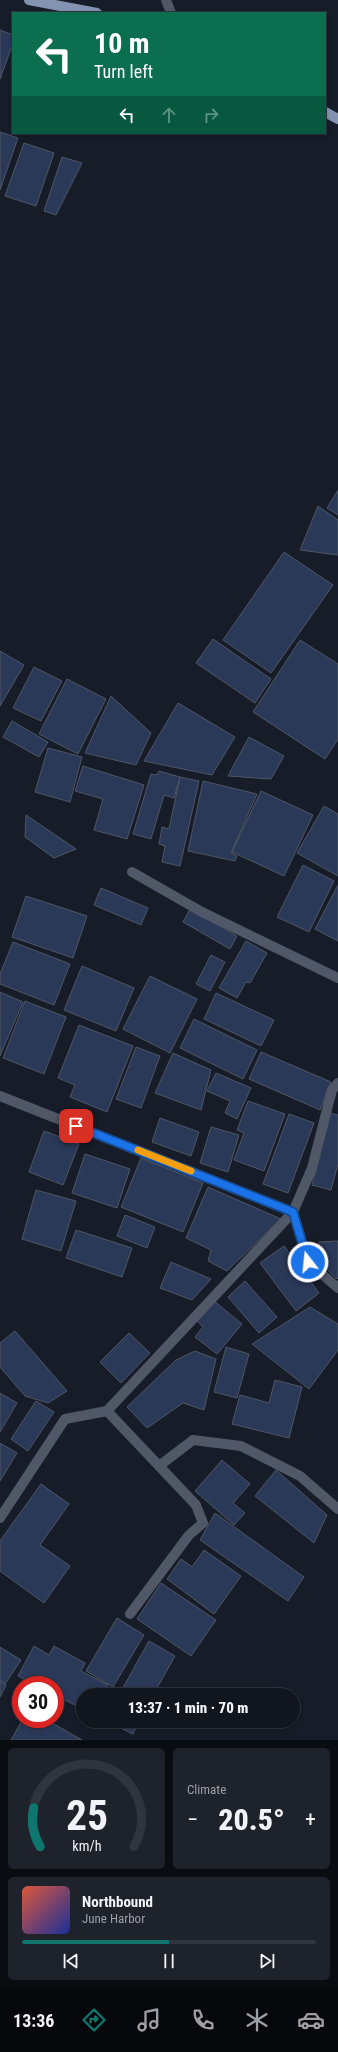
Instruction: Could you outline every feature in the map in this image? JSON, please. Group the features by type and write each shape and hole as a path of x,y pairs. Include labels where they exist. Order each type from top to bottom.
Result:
{"main road":[{"path":"29,0 92,12"},
{"path":"326,113 338,119"}],"street":[{"path":"166,0 171,12"},
{"path":"132,872 202,912 338,978"},
{"path":"0,1518 66,1419 107,1411 293,1212 312,1168 332,1090 338,1083"},
{"path":"0,1096 293,1212"},
{"path":"293,1212 308,1262 338,1288"},
{"path":"107,1411 196,1505 203,1523 189,1535 130,1614"},
{"path":"159,1466 193,1440 242,1446 300,1476 338,1509"}],"building":[{"path":"0,30 12,35 12,46 0,79"},
{"path":"0,132 18,138 0,190"},
{"path":"24,143 54,153 36,206 5,196"},
{"path":"62,157 82,163 56,215 44,211"},
{"path":"338,490 338,515 327,508"},
{"path":"318,506 338,520 338,555 300,550"},
{"path":"284,552 333,585 271,673 223,640"},
{"path":"213,639 271,679 255,703 196,663"},
{"path":"300,640 338,664 338,739 325,759 253,712"},
{"path":"0,651 24,665 0,706"},
{"path":"34,667 62,681 41,721 13,708"},
{"path":"67,679 106,699 78,754 39,734"},
{"path":"111,696 151,733 136,765 85,753"},
{"path":"178,703 235,737 212,775 144,761"},
{"path":"12,721 48,742 39,757 3,737"},
{"path":"249,737 284,756 271,779 228,776"},
{"path":"48,748 82,757 70,802 35,792"},
{"path":"83,766 144,785 127,839 94,830 103,799 75,791"},
{"path":"159,771 180,777 174,798 164,795 151,839 133,834 151,774 157,775"},
{"path":"180,777 199,781 180,866 162,862 165,846 159,844 162,827 169,829"},
{"path":"203,781 257,794 231,853 237,856 235,861 188,851"},
{"path":"261,791 313,815 284,876 232,852"},
{"path":"324,806 338,814 338,876 297,853"},
{"path":"26,815 76,849 54,858 25,837"},
{"path":"303,865 334,881 309,932 277,917"},
{"path":"338,885 338,941 315,929"},
{"path":"101,888 148,908 141,925 94,905"},
{"path":"26,896 87,916 73,958 12,937"},
{"path":"190,909 237,936 230,949 183,922"},
{"path":"246,941 267,953 250,983 246,982 237,998 219,988"},
{"path":"13,942 70,964 54,1005 0,984 0,974"},
{"path":"211,955 225,962 210,991 196,984"},
{"path":"82,966 134,988 116,1031 64,1010"},
{"path":"150,976 197,999 170,1053 123,1029"},
{"path":"0,992 23,1002 0,1056"},
{"path":"216,993 274,1020 261,1046 204,1019"},
{"path":"25,1001 66,1017 44,1074 3,1058"},
{"path":"194,1019 257,1050 243,1079 180,1048"},
{"path":"79,1025 133,1046 107,1112 70,1097 75,1085 58,1078"},
{"path":"136,1047 160,1056 141,1108 116,1099"},
{"path":"261,1052 331,1082 320,1110 249,1079"},
{"path":"173,1053 211,1070 201,1110 155,1093"},
{"path":"216,1073 251,1088 237,1119 225,1113 230,1101 207,1091"},
{"path":"248,1101 285,1114 264,1171 234,1160 244,1133 237,1130"},
{"path":"330,1113 338,1115 338,1164 331,1190 312,1185"},
{"path":"289,1114 314,1123 288,1193 263,1184"},
{"path":"160,1118 199,1132 191,1156 152,1142"},
{"path":"211,1127 239,1135 228,1172 200,1163"},
{"path":"44,1131 79,1144 63,1185 29,1172"},
{"path":"85,1154 130,1169 117,1208 72,1193"},
{"path":"141,1158 203,1183 183,1232 121,1207"},
{"path":"208,1187 281,1219 227,1271 208,1261 211,1250 186,1238"},
{"path":"36,1190 76,1201 61,1251 22,1239"},
{"path":"125,1215 155,1227 147,1248 117,1236"},
{"path":"76,1230 132,1248 122,1277 66,1258"},
{"path":"338,1241 337,1279 316,1259 319,1242"},
{"path":"284,1246 319,1293 296,1311 260,1263"},
{"path":"171,1262 211,1279 192,1300 160,1288"},
{"path":"245,1281 277,1317 259,1333 228,1297"},
{"path":"214,1301 242,1324 217,1354 195,1337 203,1327 197,1321"},
{"path":"310,1307 338,1324 338,1350 309,1389 252,1344"},
{"path":"15,1331 67,1391 48,1403 25,1396 0,1367 0,1343"},
{"path":"129,1333 150,1353 121,1383 100,1362"},
{"path":"226,1347 249,1354 237,1398 214,1392"},
{"path":"195,1351 216,1359 204,1410 183,1403 147,1428 127,1407 176,1360"},
{"path":"275,1380 302,1387 289,1438 232,1424 240,1395 269,1403"},
{"path":"0,1393 17,1403 0,1432"},
{"path":"36,1401 54,1412 28,1451 11,1439"},
{"path":"0,1443 17,1453 0,1481"},
{"path":"222,1460 250,1484 233,1503 245,1513 234,1525 195,1491"},
{"path":"276,1470 327,1515 314,1543 255,1496"},
{"path":"41,1484 69,1504 40,1545 70,1566 44,1603 0,1571 0,1541"},
{"path":"215,1513 304,1577 288,1601 200,1540"},
{"path":"204,1550 241,1576 214,1614 167,1579 181,1559 192,1567"},
{"path":"161,1583 216,1620 191,1656 137,1619"},
{"path":"117,1618 144,1635 113,1687 86,1671"},
{"path":"149,1641 175,1656 157,1688 123,1688"},
{"path":"34,1646 49,1655 54,1646 85,1663 81,1671 108,1685 106,1688 76,1688 76,1706 64,1700 64,1676 18,1676"},
{"path":"0,1647 21,1660 5,1684 0,1680"},
{"path":"0,1681 6,1685 0,1697"},
{"path":"18,1728 61,1728 82,1740 11,1740"},
{"path":"121,1728 136,1728 133,1734"}],"slow traffic":[{"path":"138,1150 191,1171"}],"route":[{"path":"76,1126 293,1212 308,1262"}]}
